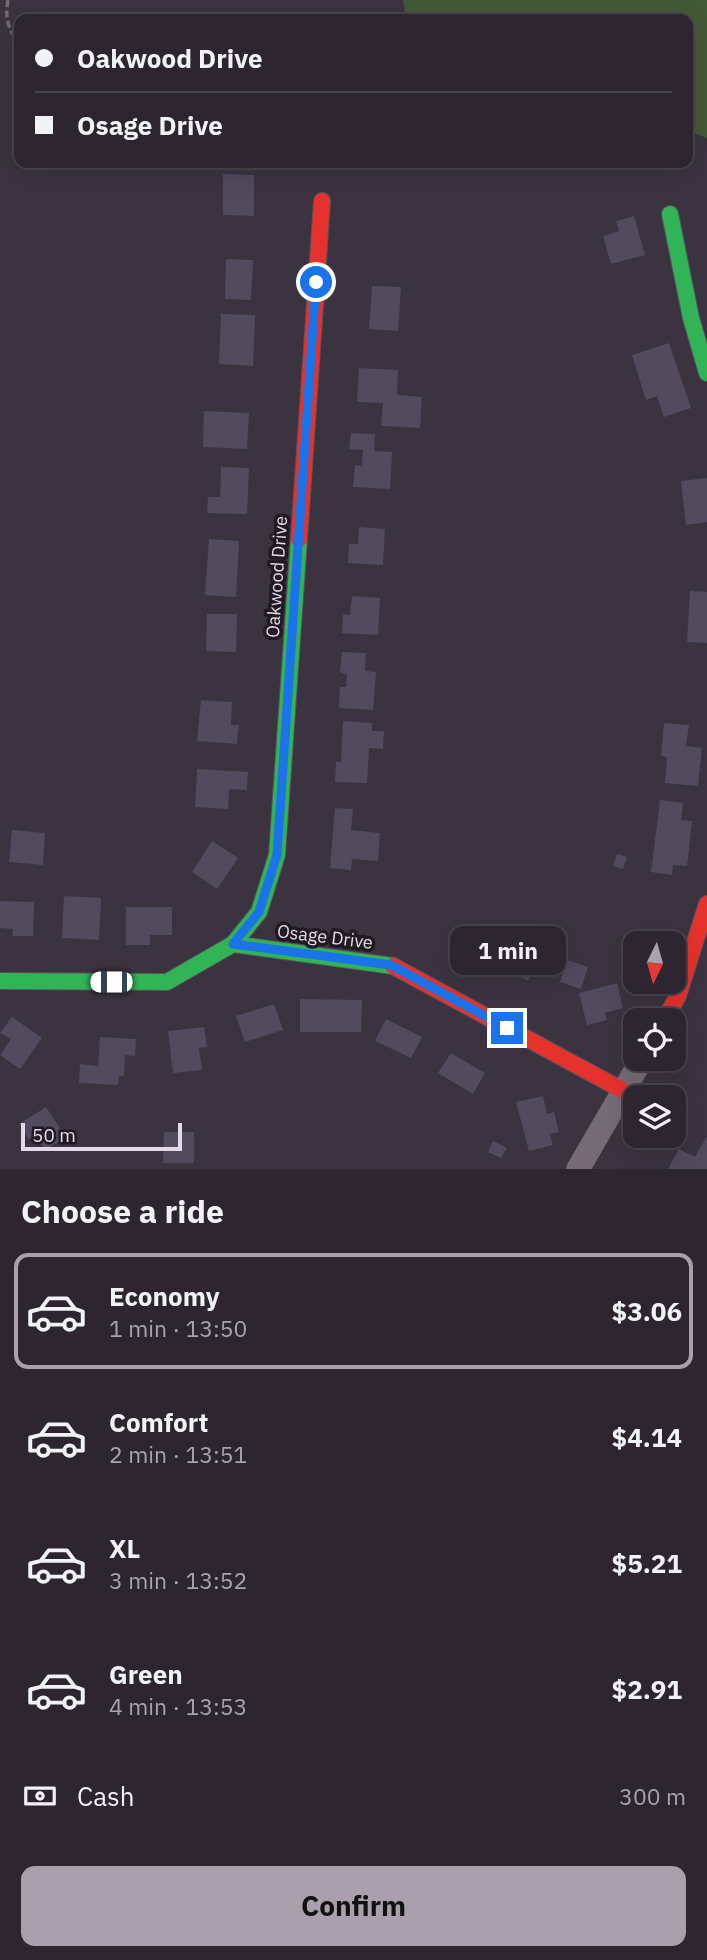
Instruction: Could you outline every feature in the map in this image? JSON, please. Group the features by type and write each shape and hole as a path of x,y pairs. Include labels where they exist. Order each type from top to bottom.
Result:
{"street":[{"name":"Oakwood Drive","path":"233,944 259,912 277,855 322,201"},
{"path":"670,214 691,318 707,373"},
{"path":"671,1008 678,996 707,905"},
{"path":"0,981 167,982 233,944"},
{"name":"Osage Drive","path":"233,944 391,965 623,1090"},
{"path":"578,1169 623,1093"}],"path":[{"path":"8,0 8,25 14,34"}],"green space":[{"path":"403,0 707,0 707,138 693,133 693,14 405,14"}],"building":[{"path":"223,174 254,175 254,216 223,215"},
{"path":"634,216 645,255 611,264 603,236 619,231 616,221"},
{"path":"226,259 253,260 251,300 225,299"},
{"path":"372,286 401,287 398,331 369,329"},
{"path":"221,314 255,315 253,366 219,364"},
{"path":"669,343 691,408 664,417 657,396 646,400 632,355"},
{"path":"359,368 398,370 397,395 422,397 420,428 381,426 383,403 357,402"},
{"path":"204,411 249,413 247,449 203,447"},
{"path":"351,433 375,434 374,451 392,452 390,489 353,487 355,465 362,466 363,450 349,449"},
{"path":"221,467 249,468 247,514 207,513 208,497 220,497"},
{"path":"707,478 707,522 686,525 681,481"},
{"path":"359,527 385,529 383,565 348,563 349,544 358,544"},
{"path":"209,539 239,541 236,597 205,595"},
{"path":"690,591 707,592 707,643 687,642"},
{"path":"352,596 380,598 378,635 342,633 343,614 350,615"},
{"path":"207,614 237,614 236,652 206,651"},
{"path":"342,652 366,653 365,671 376,672 373,710 339,708 340,687 346,687 347,675 340,672"},
{"path":"201,700 232,702 231,725 239,725 237,744 197,741"},
{"path":"343,721 372,723 372,731 384,731 383,749 369,748 367,783 335,782 336,762 341,762"},
{"path":"664,723 689,725 686,746 702,748 698,786 665,783 667,757 661,756"},
{"path":"197,769 248,772 247,790 229,789 228,809 195,807"},
{"path":"660,800 683,803 681,820 692,821 687,866 673,865 672,875 651,872"},
{"path":"335,808 353,809 351,830 380,833 378,861 352,859 351,870 330,868"},
{"path":"12,830 45,833 43,865 9,862"},
{"path":"212,841 238,858 217,889 192,872"},
{"path":"617,854 627,857 623,869 613,866"},
{"path":"64,896 101,898 99,940 62,938"},
{"path":"0,901 34,902 33,936 12,936 13,929 0,928"},
{"path":"126,907 172,907 172,935 150,935 150,945 126,945"},
{"path":"503,938 540,956 528,981 491,962"},
{"path":"567,960 588,967 581,989 560,982"},
{"path":"617,983 623,1008 605,1013 607,1020 587,1025 579,993"},
{"path":"300,999 362,1000 361,1032 300,1032"},
{"path":"274,1004 283,1030 245,1042 236,1016"},
{"path":"12,1017 42,1038 20,1069 0,1055 11,1039 0,1033"},
{"path":"386,1019 422,1037 411,1058 375,1041"},
{"path":"204,1027 207,1047 199,1048 202,1070 173,1073 168,1031"},
{"path":"100,1037 136,1039 135,1056 125,1055 124,1076 119,1076 118,1085 79,1083 80,1064 98,1066"},
{"path":"451,1053 485,1073 473,1094 438,1073"},
{"path":"543,1096 547,1114 554,1112 559,1132 550,1134 553,1145 529,1151 516,1102"},
{"path":"46,1107 66,1137 45,1150 35,1136 29,1140 19,1124"},
{"path":"164,1132 194,1132 194,1163 163,1163"},
{"path":"707,1136 707,1169 668,1169 679,1149 695,1157"},
{"path":"493,1141 507,1148 501,1158 488,1152"}],"traffic: fast":[{"path":"670,214 691,318 707,373"},
{"path":"233,944 259,912 277,855 299,539"},
{"path":"0,981 167,982 233,944 393,966"}],"traffic: jam":[{"path":"299,539 322,201"},
{"path":"671,1008 678,996 707,904"},
{"path":"393,966 623,1090"}],"route":[{"path":"316,282 277,855 259,912 233,944 391,965 507,1028"}]}
